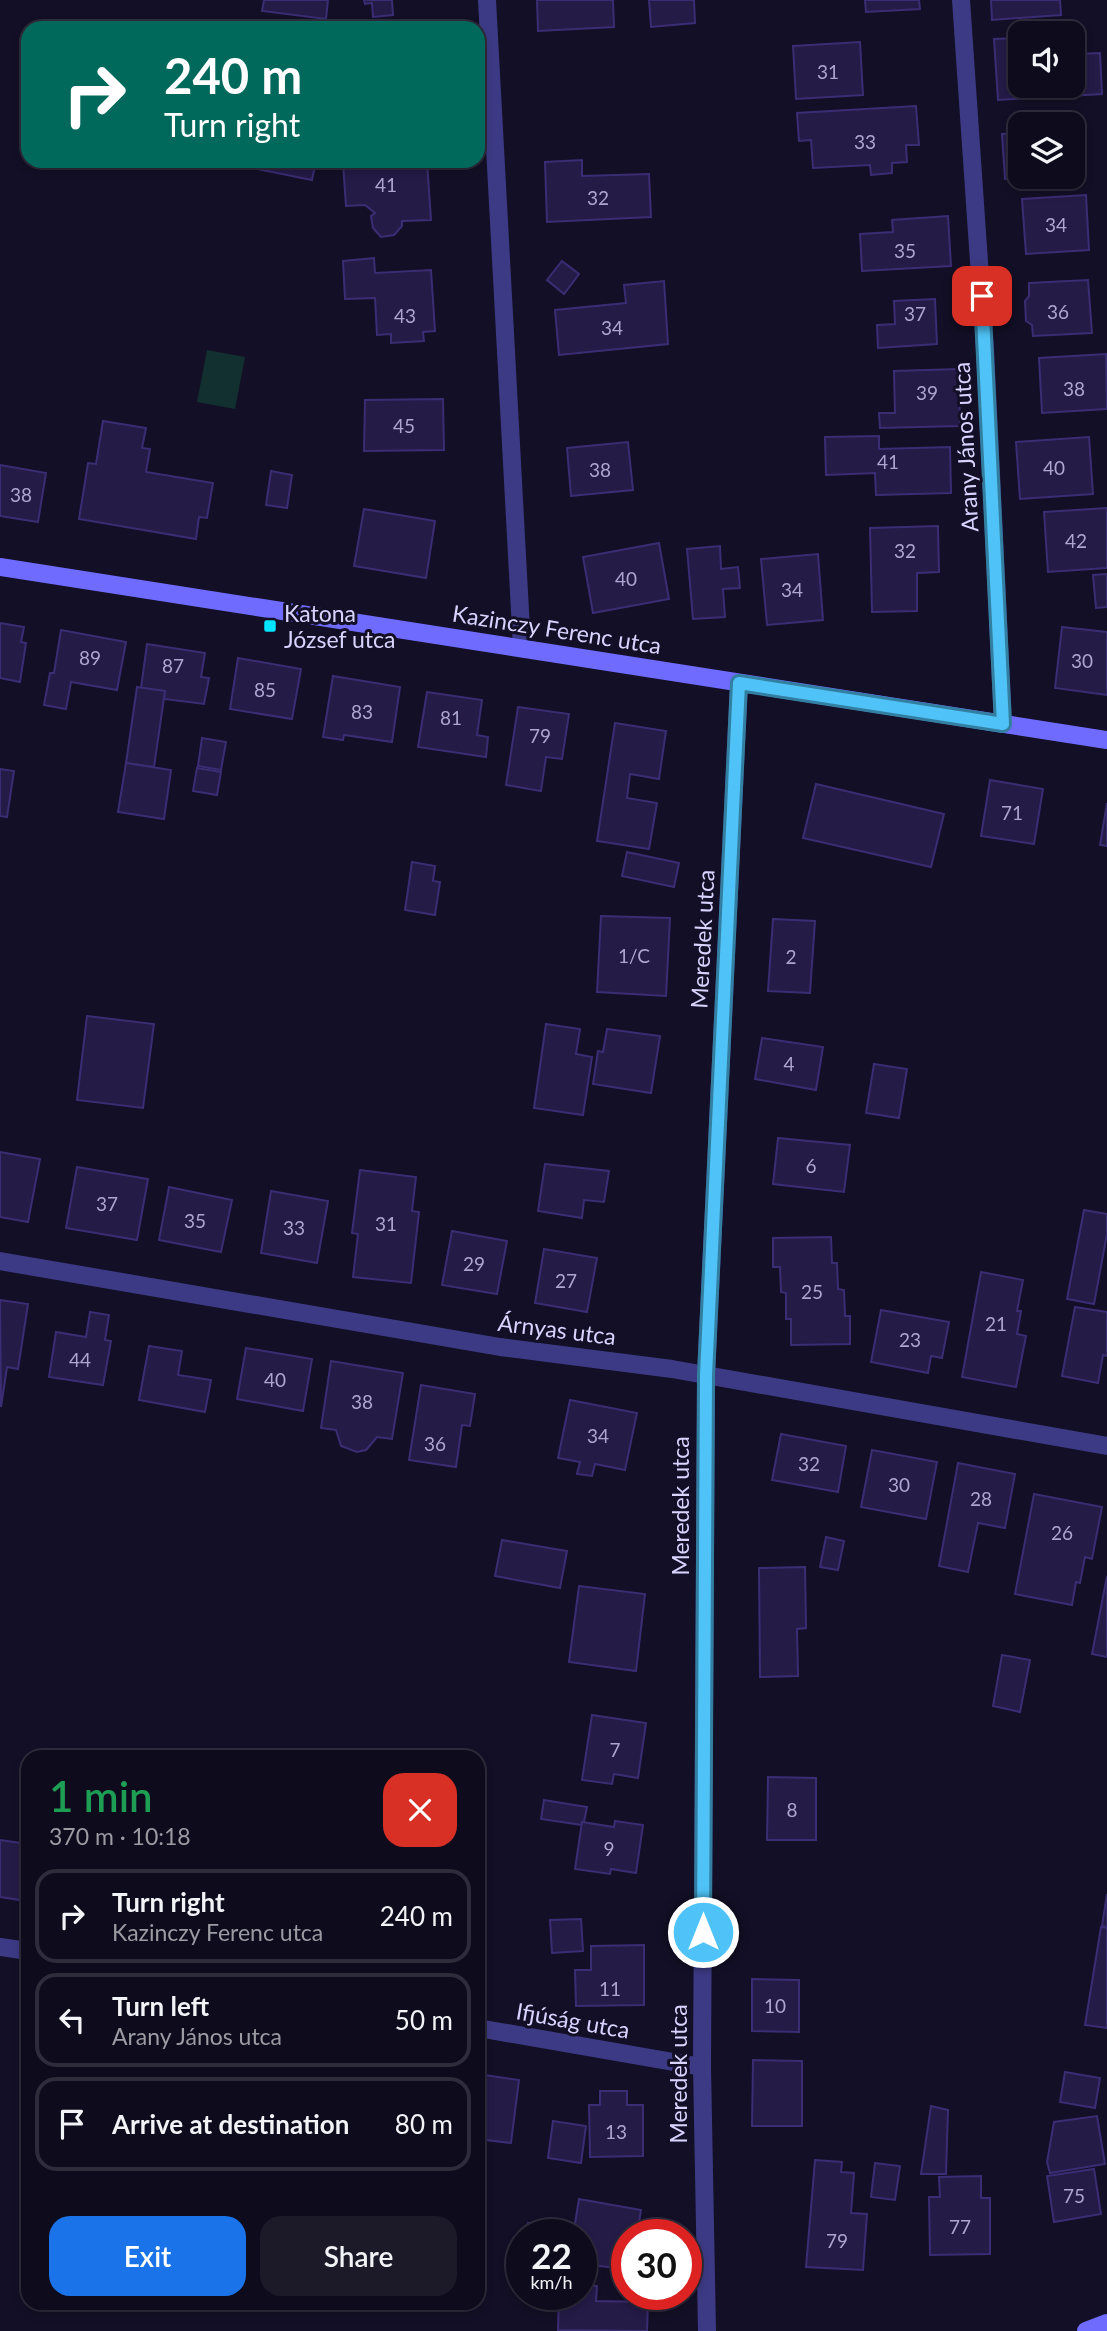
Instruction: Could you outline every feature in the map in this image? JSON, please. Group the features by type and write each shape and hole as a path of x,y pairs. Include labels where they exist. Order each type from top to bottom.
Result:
{"street":[{"path":"486,0 522,648"},
{"name":"Arany János utca","path":"961,0 985,349 1003,724"},
{"name":"Kazinczy Ferenc utca","path":"0,567 1107,740"},
{"name":"Meredek utca","path":"707,2331 702,2067 706,1375 739,683"},
{"name":"Árnyas utca","path":"0,1261 500,1347 673,1369 1107,1446"},
{"path":"0,1947 21,1950"},
{"name":"Ifjúság utca","path":"485,2029 702,2067"},
{"path":"1086,2331 1107,2323"}],"green space":[{"path":"207,350 245,357 235,409 197,402"}],"building":[{"path":"264,0 328,0 326,19 262,11"},
{"path":"364,0 392,0 393,15 373,17 372,3 365,4"},
{"path":"537,0 613,0 614,27 538,31"},
{"path":"649,0 694,0 695,23 651,27"},
{"path":"865,0 919,0 920,9 866,12"},
{"path":"991,0 1060,0 1061,15 992,20"},
{"path":"1008,38 1008,98 1033,98 998,100 994,39"},
{"path":"860,42 863,95 796,99 793,46"},
{"path":"1100,53 1102,94 1085,95 1085,54"},
{"path":"916,106 919,145 906,145 907,162 892,163 892,173 871,175 870,165 813,168 811,140 799,141 797,113"},
{"path":"1002,134 1008,134 1008,179 1005,179"},
{"path":"582,160 582,176 649,174 651,217 547,222 545,162"},
{"path":"257,168 315,168 312,180"},
{"path":"343,168 427,168 431,220 402,221 402,226 394,235 381,237 373,228 371,216 375,213 365,205 346,206"},
{"path":"1086,195 1089,250 1026,254 1022,199"},
{"path":"948,216 951,266 862,271 860,234 893,232 892,220"},
{"path":"374,258 375,273 431,270 435,331 423,332 424,341 391,343 391,334 377,335 375,298 345,299 343,261"},
{"path":"562,261 579,274 564,294 547,280"},
{"path":"1088,280 1092,333 1033,336 1032,325 1026,321 1025,301 1029,296 1029,283"},
{"path":"664,281 668,344 559,355 555,310 626,303 624,285"},
{"path":"935,299 937,344 878,348 877,325 895,324 894,301"},
{"path":"1106,354 1107,409 1042,413 1039,358"},
{"path":"959,369 960,426 880,428 879,413 895,413 894,371"},
{"path":"443,399 444,450 364,451 365,400"},
{"path":"103,421 146,428 142,448 150,449 146,472 213,483 207,518 199,517 196,539 79,519 88,463 96,464"},
{"path":"879,436 879,449 950,447 951,493 876,495 875,473 826,475 825,437"},
{"path":"1089,437 1093,494 1020,499 1016,442"},
{"path":"628,442 633,490 571,496 567,448"},
{"path":"0,465 46,473 38,522 0,516"},
{"path":"271,471 292,475 287,508 266,505"},
{"path":"1107,508 1107,568 1048,572 1044,512"},
{"path":"364,509 435,521 426,578 354,566"},
{"path":"938,526 939,572 917,573 917,611 872,612 870,528"},
{"path":"659,543 669,599 593,613 583,557"},
{"path":"720,546 721,569 738,567 740,588 723,589 725,617 693,619 687,549"},
{"path":"818,554 823,620 767,625 761,559"},
{"path":"1107,574 1107,607 1096,608 1093,575"},
{"path":"0,623 24,627 21,642 26,643 20,682 0,678"},
{"path":"1062,627 1107,632 1107,695 1055,688"},
{"path":"61,630 126,642 117,690 71,682 66,709 44,705 50,673 54,673"},
{"path":"147,644 205,653 201,677 209,678 204,704 164,699 165,691 141,688"},
{"path":"238,658 301,669 292,719 230,709"},
{"path":"333,676 400,687 392,742 344,735 343,740 323,737"},
{"path":"137,687 165,691 154,767 126,763"},
{"path":"427,692 482,700 477,735 488,737 486,757 418,747"},
{"path":"518,707 569,714 562,759 546,757 541,791 506,785"},
{"path":"615,723 666,731 659,779 630,774 627,798 657,803 649,849 597,841"},
{"path":"202,738 226,742 221,770 198,766"},
{"path":"126,763 171,770 164,819 118,812"},
{"path":"197,768 221,772 217,795 193,791"},
{"path":"0,769 14,771 7,817 0,816"},
{"path":"990,780 1043,789 1034,844 981,836"},
{"path":"816,784 944,814 931,867 803,838"},
{"path":"1107,803 1107,846 1100,845"},
{"path":"627,852 679,863 674,887 622,876"},
{"path":"412,862 435,866 433,881 440,882 435,915 405,910"},
{"path":"601,916 670,918 666,996 597,992"},
{"path":"773,919 815,921 810,993 768,991"},
{"path":"87,1016 154,1024 143,1108 77,1100"},
{"path":"546,1024 580,1029 576,1054 592,1057 583,1115 534,1108"},
{"path":"607,1029 660,1036 651,1093 593,1084 598,1051 603,1052"},
{"path":"762,1038 823,1047 816,1090 755,1079"},
{"path":"874,1064 907,1069 899,1118 866,1113"},
{"path":"778,1138 850,1145 844,1192 773,1184"},
{"path":"0,1152 40,1159 28,1222 0,1217"},
{"path":"545,1164 609,1171 604,1202 584,1200 582,1218 538,1211"},
{"path":"77,1167 148,1179 137,1240 66,1228"},
{"path":"360,1170 416,1177 412,1211 419,1212 411,1283 353,1277 358,1234 352,1233"},
{"path":"169,1187 232,1200 221,1252 159,1240"},
{"path":"271,1191 328,1201 317,1263 261,1253"},
{"path":"1084,1210 1107,1214 1107,1234 1094,1304 1067,1299"},
{"path":"452,1231 507,1241 497,1294 442,1285"},
{"path":"831,1237 832,1263 837,1263 838,1289 844,1290 845,1316 850,1316 850,1344 791,1345 791,1319 786,1319 786,1293 781,1292 780,1267 773,1267 773,1238"},
{"path":"544,1249 597,1258 587,1312 535,1303"},
{"path":"981,1272 1023,1280 1017,1311 1021,1311 1017,1334 1026,1336 1016,1387 962,1377"},
{"path":"0,1300 28,1304 18,1369 7,1367 1,1407"},
{"path":"1075,1307 1107,1312 1107,1356 1103,1355 1098,1383 1062,1376"},
{"path":"881,1310 949,1322 942,1358 931,1356 928,1373 871,1362"},
{"path":"90,1312 109,1315 105,1340 111,1341 103,1385 49,1377 56,1332 86,1337"},
{"path":"149,1346 182,1351 178,1375 211,1380 205,1412 139,1400"},
{"path":"246,1348 312,1359 303,1411 237,1399"},
{"path":"331,1361 403,1373 392,1439 377,1437 366,1450 357,1452 341,1446 336,1430 321,1428"},
{"path":"421,1385 475,1394 470,1426 462,1425 456,1467 409,1460"},
{"path":"570,1400 637,1413 625,1470 595,1464 592,1476 577,1474 580,1462 558,1458"},
{"path":"781,1434 846,1446 838,1492 772,1480"},
{"path":"872,1450 937,1462 926,1519 861,1507"},
{"path":"958,1463 1015,1474 1005,1528 978,1523 968,1572 939,1566"},
{"path":"1034,1494 1102,1507 1092,1559 1085,1557 1080,1583 1076,1582 1072,1605 1015,1594"},
{"path":"826,1537 844,1541 838,1570 820,1567"},
{"path":"502,1540 567,1551 560,1588 495,1576"},
{"path":"805,1567 806,1628 797,1629 798,1676 760,1677 759,1568"},
{"path":"1107,1576 1107,1657 1092,1654"},
{"path":"579,1586 645,1594 636,1671 569,1662"},
{"path":"1002,1655 1030,1660 1020,1712 993,1706"},
{"path":"592,1715 646,1723 638,1778 614,1774 612,1784 582,1780"},
{"path":"768,1777 816,1778 816,1840 767,1840"},
{"path":"544,1800 587,1807 584,1822 582,1825 541,1819"},
{"path":"615,1821 643,1825 636,1873 611,1869 610,1874 575,1869 582,1822 614,1827"},
{"path":"0,1840 21,1843 20,1900 0,1897"},
{"path":"1107,1894 1107,1927 1102,1926"},
{"path":"581,1919 583,1951 552,1953 550,1920"},
{"path":"1101,1927 1107,1928 1107,2028 1085,2025"},
{"path":"644,1945 644,2005 576,2006 575,1970 591,1970 591,1946"},
{"path":"752,1979 799,1980 799,2032 752,2031"},
{"path":"753,2060 802,2061 802,2126 752,2126"},
{"path":"1065,2072 1100,2078 1095,2108 1060,2102"},
{"path":"485,2075 519,2080 511,2143 485,2140"},
{"path":"600,2091 627,2091 627,2105 643,2105 643,2156 590,2157 589,2105 600,2105"},
{"path":"931,2106 948,2110 946,2174 921,2174"},
{"path":"1097,2116 1105,2164 1050,2173 1047,2162 1054,2122"},
{"path":"553,2121 586,2126 581,2163 548,2158"},
{"path":"815,2160 842,2162 841,2172 854,2173 851,2213 867,2214 863,2270 806,2267"},
{"path":"875,2163 900,2166 895,2200 871,2197"},
{"path":"1094,2169 1101,2214 1054,2222 1047,2176"},
{"path":"981,2176 981,2198 990,2198 990,2254 930,2255 929,2197 940,2197 939,2177"},
{"path":"579,2199 641,2210 640,2219 611,2219 611,2267 597,2266 597,2219 576,2219"},
{"path":"597,2301 611,2301 611,2310 648,2310 647,2331 558,2330 559,2310 597,2310"}],"place":[{"name":"Katona József utca","path":"270,626"}],"route":[{"path":"703,1932 706,1375 739,683 1003,724 982,296"}]}
